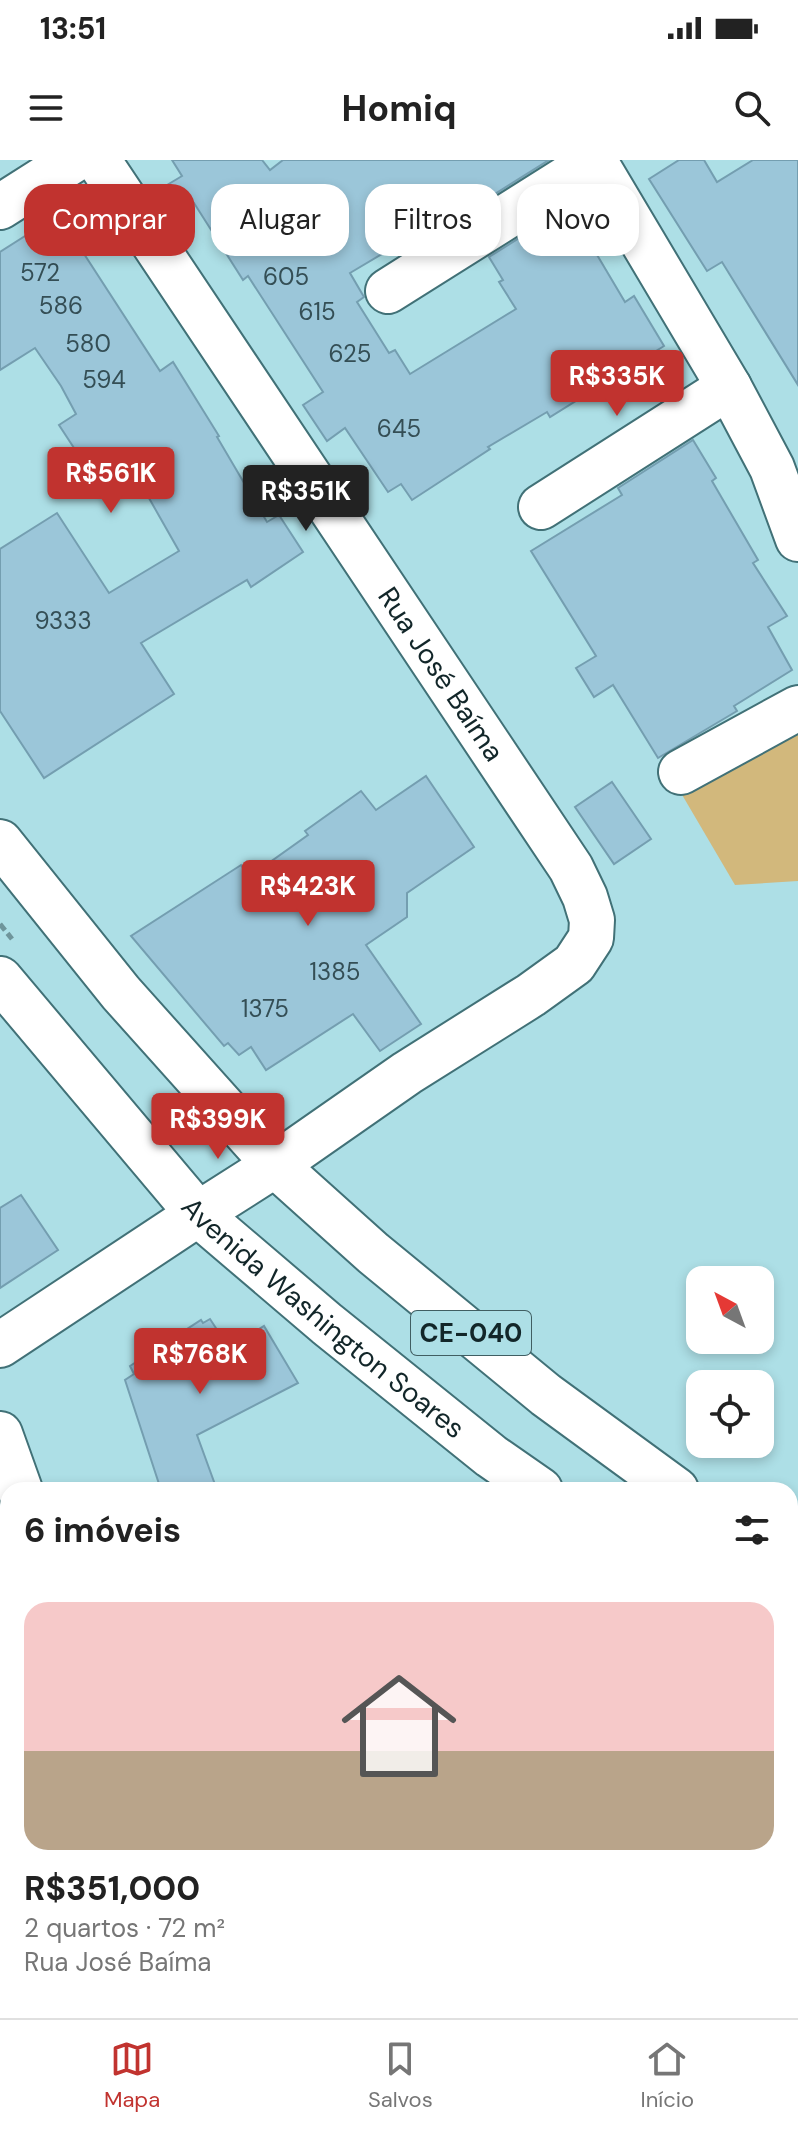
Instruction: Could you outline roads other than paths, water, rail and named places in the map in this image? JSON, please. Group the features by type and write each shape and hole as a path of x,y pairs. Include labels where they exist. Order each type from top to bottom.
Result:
{"main road":[{"path":"0,207 74,160"},
{"name":"Rua José Baíma","path":"0,1345 275,1165 407,1073 531,995 574,964 591,938 592,920 571,868 98,160"},
{"path":"388,291 595,160 729,387 772,468 798,539"},
{"path":"541,507 729,387"},
{"path":"681,772 798,708"},
{"name":"CE-040","path":"0,842 121,993 275,1165 373,1253 533,1385 665,1482"},
{"name":"Avenida Washington Soares","path":"0,979 198,1214 327,1324 491,1456 528,1482"},
{"path":"0,1434 17,1482"}]}
